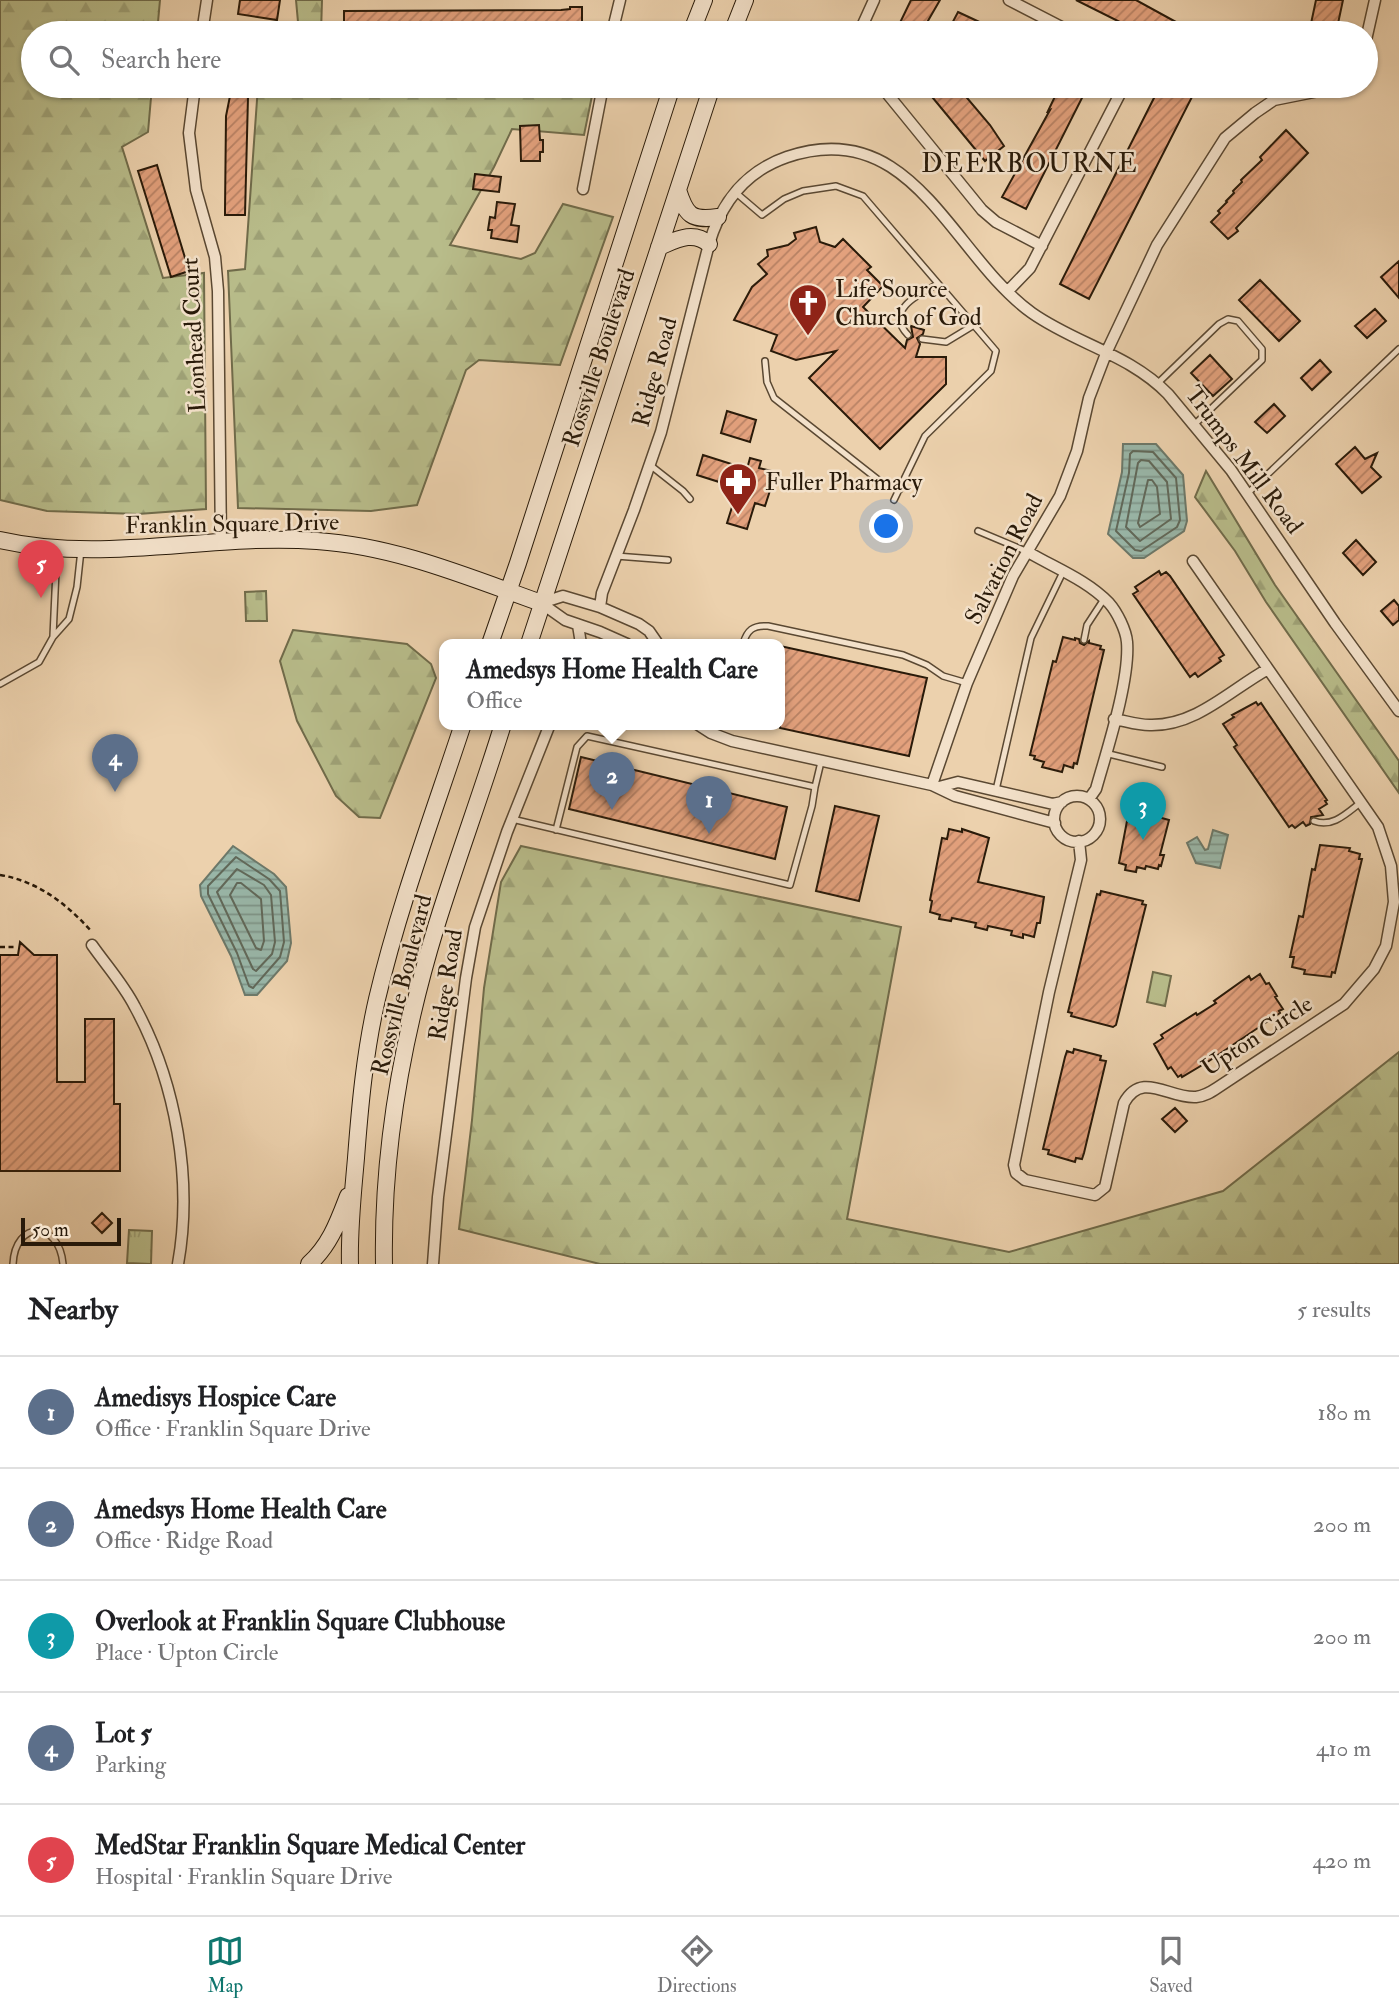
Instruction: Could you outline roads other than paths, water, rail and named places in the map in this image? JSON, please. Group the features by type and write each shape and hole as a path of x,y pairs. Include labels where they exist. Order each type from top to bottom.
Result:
{"main road":[{"path":"696,21 704,0"},
{"path":"737,21 745,0"},
{"name":"Rossville Boulevard","path":"492,639 668,98"},
{"name":"Rossville Boulevard","path":"530,639 708,98"},
{"path":"678,190 683,208 692,216 703,219 718,217"},
{"path":"659,247 692,236 709,244"},
{"name":"Franklin Square Drive","path":"0,540 26,546 81,550 315,541 367,547 426,562 541,603"},
{"name":"Rossville Boulevard","path":"351,1264 354,1181 365,1069 377,999 401,914 461,730"},
{"name":"Rossville Boulevard","path":"384,1264 391,1147 410,1028 437,926 501,730"},
{"path":"309,1264 332,1236 354,1181"}],"street":[{"path":"204,21 207,0"},
{"path":"615,21 620,0"},
{"path":"864,21 874,0"},
{"path":"1009,0 1050,21"},
{"path":"1370,21 1375,0"},
{"name":"Lionhead Court","path":"193,98 189,133 196,190 215,257 218,291 221,543"},
{"path":"583,189 601,98"},
{"path":"891,98 982,210 996,222 1042,246"},
{"path":"1008,291 1030,268 1118,98"},
{"name":"Salvation Road","path":"936,786 967,683 1013,576 1059,496 1077,451 1089,398 1107,351 1157,245 1225,138 1273,100 1283,98"},
{"name":"Trumps Mill Road","path":"769,163 815,151 859,153 881,161 918,187 994,279 1031,313 1107,351 1157,383 1231,470 1335,624 1399,711"},
{"name":"Ridge Road","path":"600,607 602,593 650,465 718,217 736,192 769,163"},
{"path":"1028,552 1080,580 1104,598 1111,605 1127,638 1125,669 1114,719 1096,789 1089,799"},
{"name":"Upton Circle","path":"1079,842 1081,860 1049,992 1014,1165 1016,1173 1025,1180 1095,1195 1105,1187 1124,1103 1129,1094 1136,1088 1148,1087 1188,1096 1206,1095 1344,1004 1374,970 1386,946 1391,928 1394,884 1387,849 1378,827 1193,561"},
{"name":"Franklin Square Drive","path":"541,603 563,596 600,607 639,624 655,639"},
{"name":"Franklin Square Drive","path":"541,603 565,621 618,639"},
{"path":"578,625 580,639"},
{"path":"1114,719 1150,726 1193,717 1268,669"},
{"name":"Ridge Road","path":"433,1264 438,1197 466,978 479,914 512,819 548,730"},
{"path":"709,730 732,741 936,786 955,796 1055,822"},
{"path":"936,786 958,782 1053,804 1075,796 1089,799 1099,810 1100,824 1092,836 1079,842 1066,839 1061,834 1055,822 1057,808 1062,802"},
{"path":"92,945 134,1004 153,1044 168,1088 183,1186 183,1221 178,1264"}],"lane":[{"path":"736,192 762,215 784,199 803,191 836,186 863,196 996,351 991,372 925,436 894,500"},
{"path":"908,335 900,327 899,321 911,298 938,284"},
{"path":"1157,383 1219,324 1228,319 1235,318 1238,321 1262,349 1262,360 1194,425"},
{"path":"922,339 946,342 974,325"},
{"path":"1247,494 1399,349"},
{"path":"765,361 767,382 774,398 881,482 900,489"},
{"path":"650,465 690,499"},
{"path":"978,531 1028,552"},
{"path":"53,637 57,549"},
{"path":"0,684 39,662 53,637 69,619 74,605 81,550"},
{"path":"616,556 668,560"},
{"path":"996,790 1031,638 1063,572"},
{"path":"1084,640 1087,625 1104,598"},
{"path":"745,639 750,629 757,625 768,625 903,655 927,665 943,676 967,683"},
{"path":"556,830 577,747 587,736 815,788"},
{"path":"1105,753 1163,767"},
{"path":"512,819 790,885 821,762"},
{"path":"1314,821 1324,824 1332,822 1360,803"},
{"path":"13,1264 14,1249 19,1240 23,1235 34,1232 53,1237 60,1245 63,1264"}],"water":[{"path":"1123,444 1156,444 1183,475 1187,521 1184,531 1144,558 1133,558 1108,534 1122,472"},
{"path":"1213,830 1228,835 1220,868 1196,863 1187,843 1197,837 1205,850 1208,849"},
{"path":"233,846 274,874 286,887 291,943 287,961 257,995 245,995 231,956 201,896 200,885"}],"place":[{"name":"Life Source Church of God","path":"808,337"},
{"name":"Fuller Pharmacy","path":"738,516"},
{"name":"MedStar Franklin Square Medical Center","path":"41,598"},
{"name":"Lot 5","path":"115,792"},
{"name":"Amedsys Home Health Care","path":"612,810"},
{"name":"Amedisys Hospice Care","path":"709,834"},
{"name":"Overlook at Franklin Square Clubhouse","path":"1143,840"}],"district":[{"name":"DEERBOURNE","path":"1030,164"}]}
